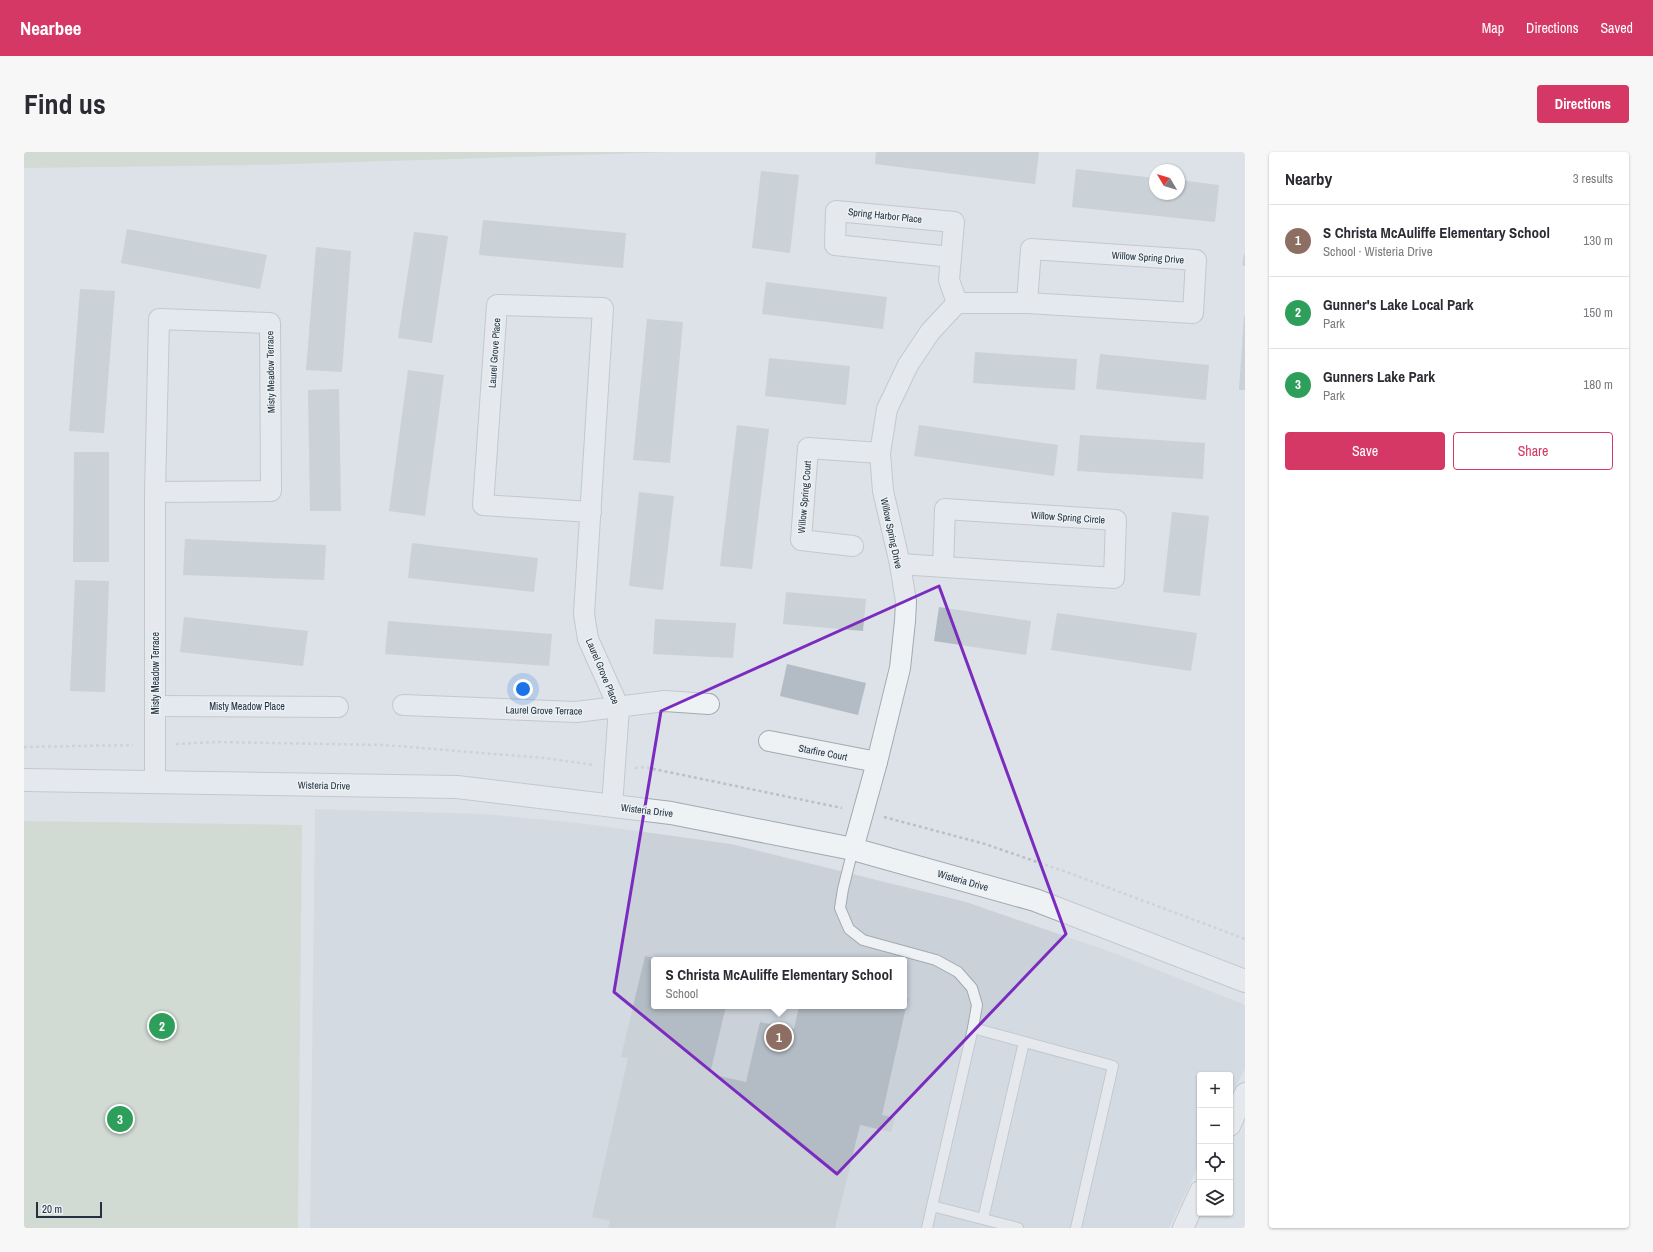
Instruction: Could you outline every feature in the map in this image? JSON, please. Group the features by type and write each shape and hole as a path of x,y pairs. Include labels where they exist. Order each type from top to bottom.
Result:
{"street":[{"name":"Spring Harbor Place","path":"951,257 835,245 836,211 954,222 951,257 949,280 957,303"},
{"name":"Willow Spring Drive","path":"853,849 877,762 900,668 906,602 900,564 883,491 880,453 887,409 908,365 930,332 957,303 1027,303 1193,313 1196,260 1031,249 1027,303"},
{"name":"Laurel Grove Place","path":"591,512 483,505 497,305 603,308 591,512 584,614 588,639 619,708 612,806"},
{"name":"Misty Meadow Terrace","path":"155,492 271,491 270,323 159,320 155,492 155,781"},
{"name":"Willow Spring Court","path":"853,546 801,540 808,448 880,453"},
{"name":"Willow Spring Circle","path":"900,564 943,567 1114,578 1116,520 945,509 943,567"},
{"name":"Laurel Grove Terrace","path":"403,705 576,712 619,708 665,701 709,704"},
{"name":"Misty Meadow Place","path":"156,706 338,707"},
{"name":"Starfire Court","path":"769,741 877,762"},
{"name":"Wisteria Drive","path":"24,780 457,787 671,813 853,849 1035,900 1245,982"},
{"path":"1233,1119 1245,1093"},
{"path":"1183,1228 1197,1198"}],"lane":[{"path":"853,849 843,888 840,908 849,929 863,940 936,960 958,972 972,988 977,1005 973,1028 926,1228"},
{"path":"973,1028 1113,1066 1076,1228"},
{"path":"982,1219 1024,1042"},
{"path":"932,1206 1018,1228"}],"highlighted area":[{"path":"939,586 1066,934 837,1174 614,992 661,711"}],"shaded area":[{"path":"315,809 485,814 579,823 731,844 966,902 1117,954 1243,1004 1245,1006 1245,1068 1233,1093 1233,1072 1197,1072 1197,1169 1169,1228 310,1228"}],"green space":[{"path":"24,152 674,152 260,165 24,168"},
{"path":"24,821 302,825 298,1228 24,1228"}],"building":[{"path":"876,152 1039,152 1035,184 875,164"},
{"path":"1076,169 1149,177 1149,200 1185,200 1185,181 1219,185 1215,222 1072,207"},
{"path":"761,171 799,175 790,253 752,248"},
{"path":"483,220 626,233 623,268 479,255"},
{"path":"127,229 267,255 260,289 121,263"},
{"path":"414,232 448,236 432,343 398,338"},
{"path":"316,247 351,251 342,372 306,370"},
{"path":"1245,254 1245,266 1242,265"},
{"path":"766,282 887,297 883,329 762,314"},
{"path":"80,289 115,291 104,433 69,431"},
{"path":"1244,316 1245,390 1239,390"},
{"path":"647,319 683,322 670,463 633,460"},
{"path":"975,352 1077,359 1075,390 973,383"},
{"path":"1100,354 1209,365 1206,400 1096,389"},
{"path":"769,358 850,366 846,405 765,396"},
{"path":"408,370 444,375 425,516 389,511"},
{"path":"339,389 341,511 310,511 308,390"},
{"path":"737,425 769,429 752,569 720,566"},
{"path":"919,425 1058,445 1054,476 914,456"},
{"path":"1080,435 1205,443 1203,479 1077,471"},
{"path":"74,452 109,452 109,562 73,562"},
{"path":"639,492 674,496 663,590 629,586"},
{"path":"1172,512 1209,516 1200,596 1163,592"},
{"path":"185,539 326,545 324,580 183,575"},
{"path":"412,543 538,558 534,592 408,578"},
{"path":"75,580 109,581 105,692 70,691"},
{"path":"786,592 866,599 863,631 783,624"},
{"path":"939,607 1031,621 1026,655 934,641"},
{"path":"1057,613 1197,633 1191,671 1051,650"},
{"path":"184,617 308,631 303,666 180,652"},
{"path":"655,619 736,623 733,658 653,654"},
{"path":"388,621 552,634 549,666 385,654"},
{"path":"787,664 866,683 858,715 780,696"},
{"path":"645,956 651,957 651,1009 725,1009 710,1074 746,1082 760,1022 794,1029 798,1009 906,1009 882,1115 895,1118 891,1132 860,1125 835,1228 608,1228 610,1221 592,1217 628,1058 621,1057"}],"place":[{"name":"Gunner's Lake Local Park","path":"162,1026"},
{"name":"S Christa McAuliffe Elementary School","path":"779,1037"},
{"name":"Gunners Lake Park","path":"120,1119"}]}
